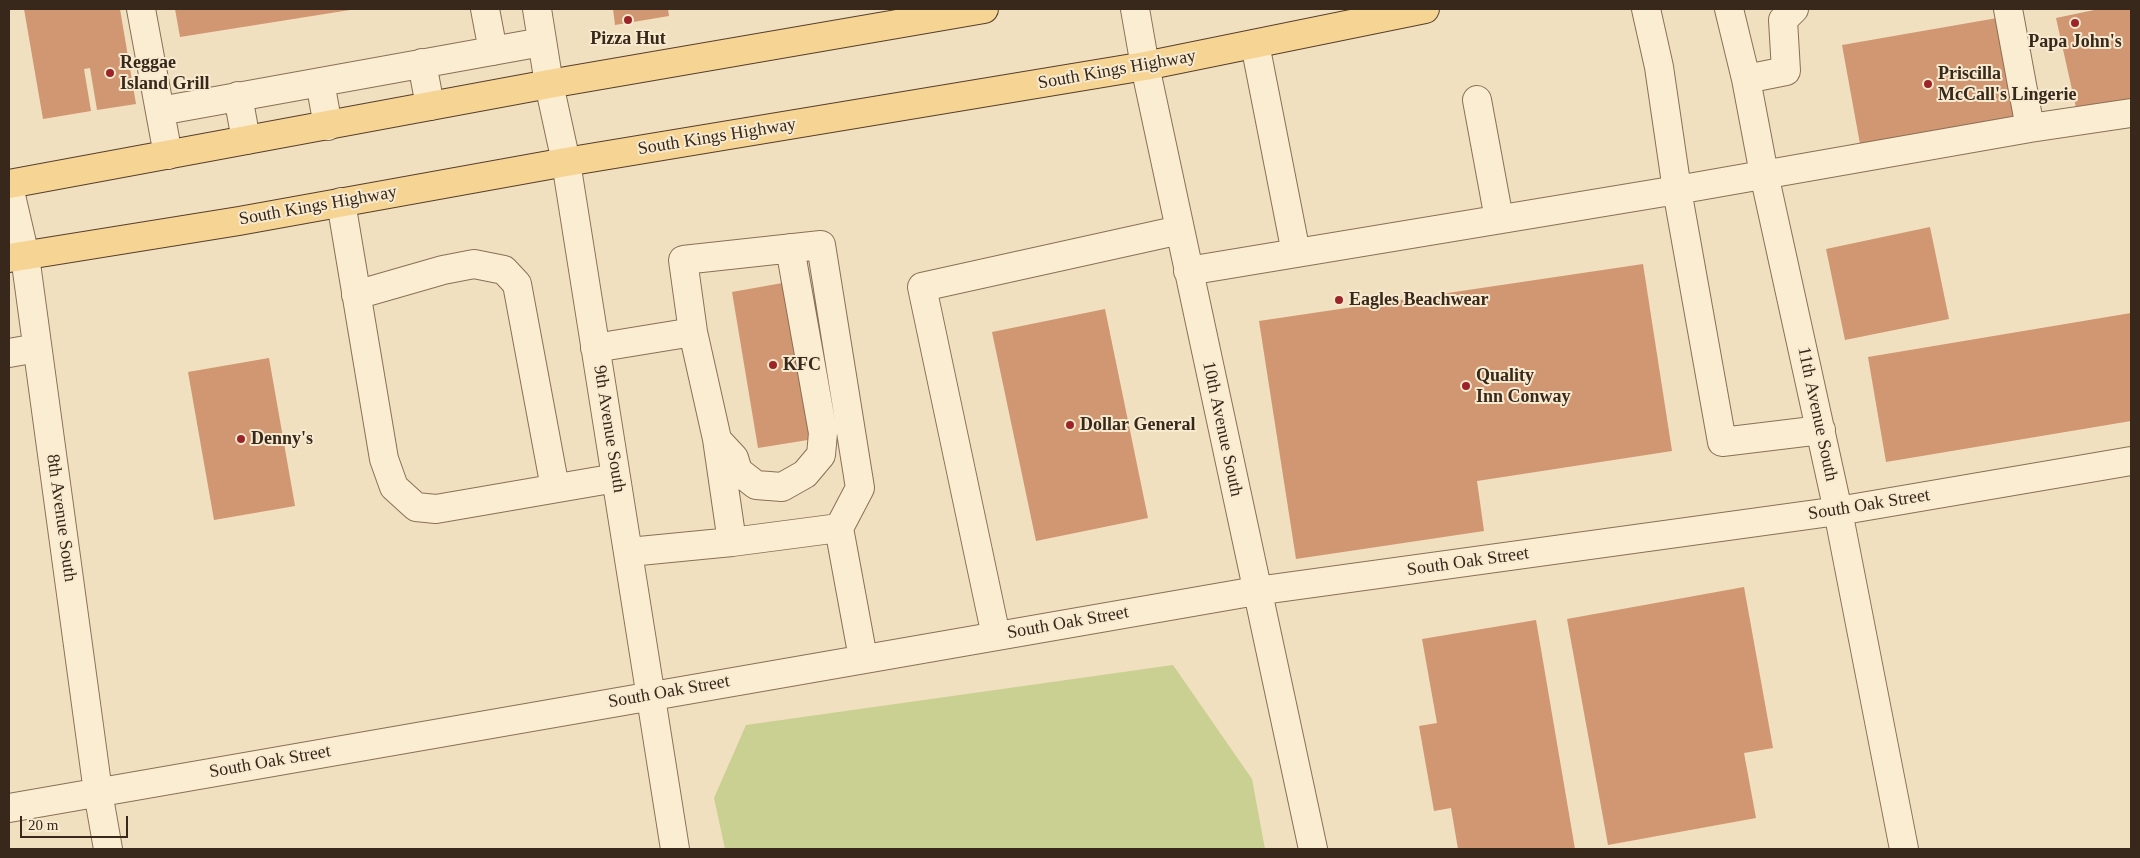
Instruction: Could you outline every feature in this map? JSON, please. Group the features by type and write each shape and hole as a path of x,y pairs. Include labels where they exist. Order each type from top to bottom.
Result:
{"main road":[{"path":"9,185 549,84 984,9"},
{"name":"South Kings Highway","path":"17,257 566,162 1145,66 1425,9"}],"street":[{"path":"141,9 168,155"},
{"path":"485,9 493,51"},
{"name":"9th Avenue South","path":"537,9 549,84 566,162 676,849"},
{"name":"10th Avenue South","path":"1135,9 1145,66 1188,271 1313,849"},
{"path":"1646,9 1659,67 1677,190 1722,442 1821,430"},
{"name":"11th Avenue South","path":"1729,9 1746,79 1764,174 1838,511 1904,849"},
{"path":"1746,79 1786,71 1783,20 1794,9"},
{"path":"2008,9 2030,128"},
{"path":"160,111 542,42"},
{"path":"1255,44 1296,253"},
{"path":"422,63 430,106"},
{"path":"320,82 328,126"},
{"path":"238,96 246,140"},
{"path":"1477,100 1499,219"},
{"path":"1188,271 1677,190 2030,128 2131,113"},
{"name":"8th Avenue South","path":"9,185 17,257 37,348 98,792 108,849"},
{"path":"341,202 384,459 394,487 416,507 436,509 616,478"},
{"path":"996,636 922,287 1180,230"},
{"path":"732,542 717,439 693,332 683,260 820,245 860,488 839,528 863,658"},
{"path":"717,439 734,458 738,471 756,485 782,486 805,474 822,455 823,433 790,248"},
{"path":"356,295 444,270 474,264 504,270 517,284 555,488"},
{"path":"595,348 693,332"},
{"path":"9,352 37,348"},
{"name":"South Oak Street","path":"9,808 1256,590 1838,511 2131,461"},
{"path":"629,552 732,542 839,528"}],"green space":[{"path":"1173,665 1252,779 1265,849 725,849 714,798 746,725"}],"building":[{"path":"24,9 120,9 136,104 97,110 90,68 84,69 91,111 43,119"},
{"path":"175,9 350,9 350,10 180,37"},
{"name":"Pizza Hut","path":"613,9 668,9 669,16 615,25"},
{"path":"2099,9 2131,9 2131,101 2077,112 2056,18"},
{"path":"2003,17 2022,126 1862,155 1842,45"},
{"path":"1930,227 1949,319 1845,340 1826,249"},
{"name":"Quality Inn Conway","path":"1643,264 1672,451 1477,481 1484,531 1296,559 1259,321"},
{"name":"KFC","path":"788,282 814,439 758,448 732,292"},
{"name":"Dollar General","path":"1105,309 1148,518 1036,541 992,332"},
{"path":"2131,313 2131,421 1886,462 1868,357"},
{"name":"Denny's","path":"269,358 295,506 214,520 188,372"},
{"path":"1744,587 1773,748 1744,753 1756,818 1608,845 1567,619"},
{"path":"1536,620 1575,849 1458,849 1451,808 1434,811 1419,726 1437,723 1422,639"}],"place":[{"name":"Pizza Hut","path":"628,20"},
{"name":"Papa John's","path":"2075,23"},
{"name":"Reggae Island Grill","path":"110,73"},
{"name":"Priscilla McCall's Lingerie","path":"1928,84"},
{"name":"Eagles Beachwear","path":"1339,300"},
{"name":"KFC","path":"773,365"},
{"name":"Quality Inn Conway","path":"1466,386"},
{"name":"Dollar General","path":"1070,425"},
{"name":"Denny's","path":"241,439"}]}
